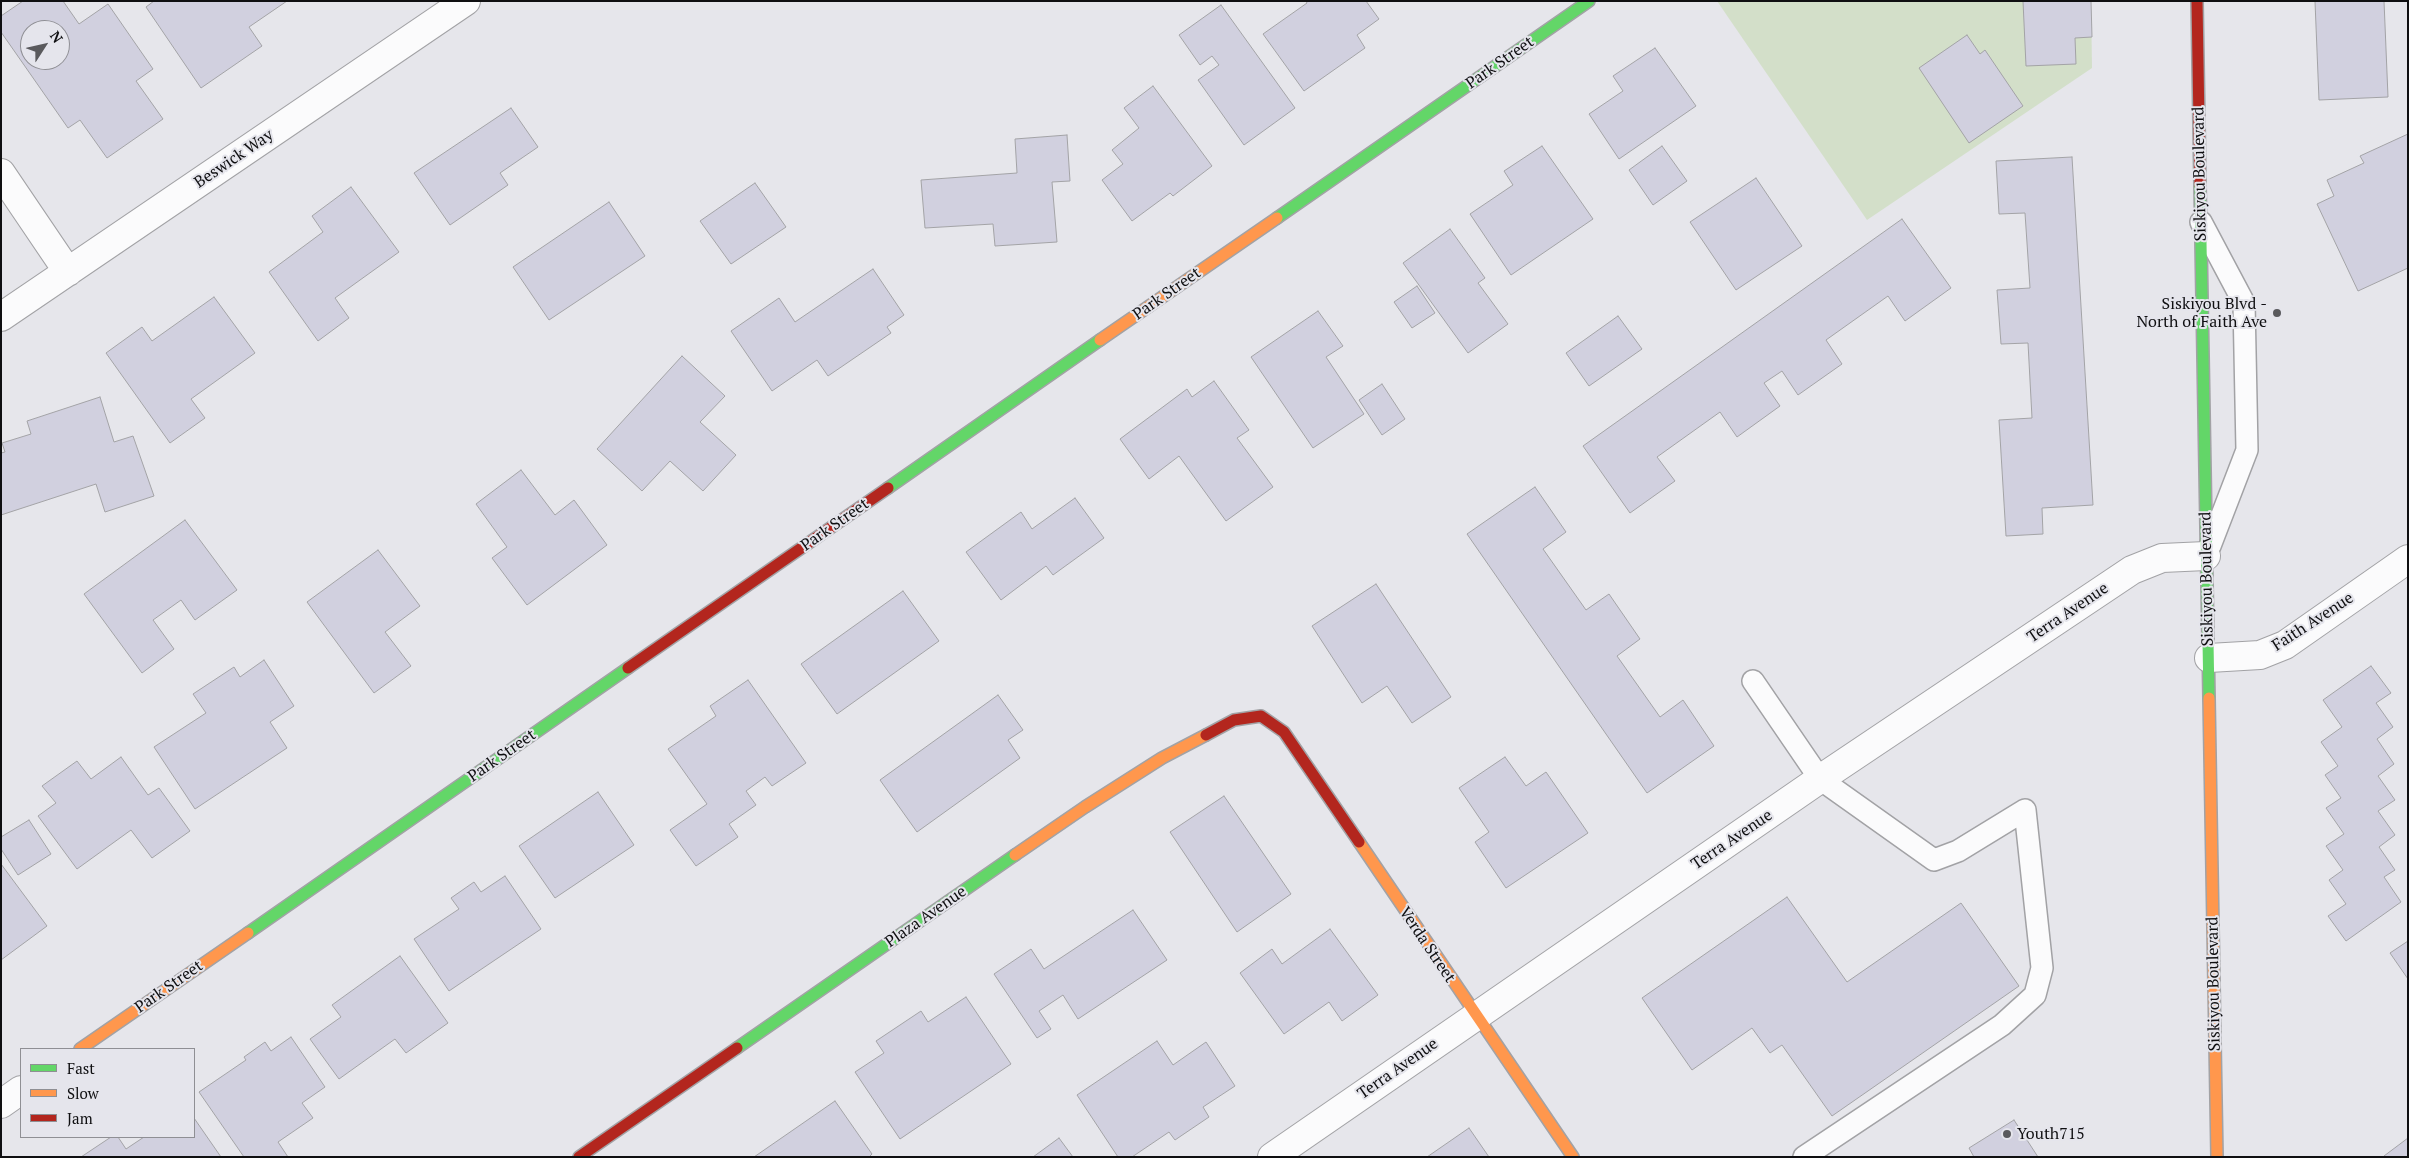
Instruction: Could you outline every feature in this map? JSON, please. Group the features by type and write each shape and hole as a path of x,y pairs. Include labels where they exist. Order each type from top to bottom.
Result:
{"street":[{"name":"Beswick Way","path":"1,317 466,1"},
{"name":"Park Street","path":"81,1048 1589,1"},
{"name":"Siskiyou Boulevard","path":"2197,1 2217,1157"},
{"path":"1,172 68,272"},
{"name":"Terra Avenue","path":"1272,1157 1820,779 2132,570 2162,558 2206,556"},
{"name":"Faith Avenue","path":"2209,658 2260,655 2285,645 2408,559"},
{"name":"Plaza Avenue","path":"578,1157 1085,807 1162,758 1234,720 1261,716 1284,732"},
{"name":"Verda Street","path":"1284,732 1475,1016 1573,1157"},
{"path":"1,1104 20,1091"}],"lane":[{"path":"2200,220 2244,304 2247,450 2206,556"},
{"path":"1753,681 1820,779 1934,860 1958,851 2025,810 2042,968 2035,994 2002,1025 1804,1157"}],"green space":[{"path":"1717,1 2091,1 2092,68 1867,220"}],"building":[{"path":"23,1 63,1 79,24 108,4 153,69 136,81 163,119 107,158 80,120 68,128 28,70 70,70 70,20 20,20 20,59 1,32 1,16"},
{"path":"154,1 287,1 249,27 262,46 201,88 146,7"},
{"path":"1306,1 1366,1 1379,19 1357,35 1365,48 1304,91 1263,34 1307,3"},
{"path":"2023,1 2091,1 2092,37 2075,38 2076,64 2026,66"},
{"path":"2315,1 2384,1 2388,97 2319,100"},
{"path":"1221,5 1295,108 1244,145 1198,80 1219,65 1212,56 1200,65 1179,35"},
{"path":"1967,35 1980,54 1985,50 2023,106 1969,143 1919,68"},
{"path":"1655,48 1696,106 1619,159 1589,114 1623,91 1613,76"},
{"path":"1153,86 1212,166 1173,196 1170,193 1132,221 1102,180 1123,164 1112,150 1139,128 1124,108"},
{"path":"511,108 538,147 500,173 508,185 450,225 414,173"},
{"path":"2408,134 2408,268 2358,291 2317,204 2334,196 2327,180 2364,163 2360,156"},
{"path":"1067,135 1070,181 1052,182 1057,242 995,246 993,224 925,228 921,180 1017,173 1015,139"},
{"path":"1542,146 1593,219 1511,275 1470,214 1513,185 1504,171"},
{"path":"1662,146 1687,181 1653,205 1629,170"},
{"path":"2072,157 2093,505 2042,508 2043,534 2006,536 1999,420 2032,418 2028,343 2001,344 1997,290 2030,288 2025,213 1999,214 1996,161"},
{"path":"1756,178 1802,246 1736,290 1690,222"},
{"path":"755,183 786,227 731,264 700,221"},
{"path":"351,187 399,252 335,298 349,318 318,341 269,272 323,232 312,216"},
{"path":"609,202 645,256 549,320 513,267"},
{"path":"1902,219 1951,288 1905,321 1888,296 1826,340 1842,364 1798,395 1782,371 1764,383 1780,406 1737,437 1720,412 1657,457 1675,481 1630,513 1583,446"},
{"path":"1450,229 1485,278 1478,283 1508,324 1468,353 1403,263"},
{"path":"873,269 904,315 887,327 891,333 828,376 817,360 772,391 731,331 779,298 795,322"},
{"path":"1417,286 1435,313 1412,328 1394,302"},
{"path":"214,297 255,353 191,399 205,418 170,443 106,353 142,327 152,341"},
{"path":"1318,311 1343,346 1326,357 1364,414 1313,448 1251,357"},
{"path":"1618,316 1642,349 1589,386 1566,353"},
{"path":"682,356 725,396 700,422 736,455 703,491 670,461 642,491 597,449"},
{"path":"1214,381 1249,430 1237,438 1273,487 1226,521 1179,456 1149,479 1120,439 1187,389 1192,397"},
{"path":"1382,384 1405,419 1382,435 1359,400"},
{"path":"100,397 114,442 133,436 154,496 105,512 96,484 1,515 1,453 5,452 2,443 31,434 27,421"},
{"path":"521,470 555,515 574,500 607,545 527,605 492,558 507,547 476,504"},
{"path":"1535,487 1566,532 1543,549 1586,610 1609,594 1640,639 1617,656 1660,717 1683,700 1714,746 1647,793 1467,534"},
{"path":"1075,498 1104,538 1053,575 1046,566 1001,600 966,552 1021,512 1032,529"},
{"path":"185,520 237,590 195,620 181,600 153,620 174,649 142,673 84,594"},
{"path":"378,550 420,606 385,632 411,666 374,693 307,602"},
{"path":"1376,584 1451,697 1412,723 1387,686 1362,703 1312,626"},
{"path":"903,591 939,641 837,714 801,664"},
{"path":"264,660 294,706 270,722 287,748 195,809 154,747 206,713 193,694 234,667 240,677"},
{"path":"2371,666 2391,693 2376,703 2393,727 2377,739 2394,764 2378,776 2395,800 2378,811 2395,835 2379,847 2395,870 2384,877 2401,902 2346,941 2328,916 2346,904 2329,880 2343,870 2326,846 2344,834 2326,808 2341,798 2325,775 2338,766 2321,742 2342,727 2323,700"},
{"path":"748,680 806,763 772,786 765,777 746,791 756,805 729,824 738,837 696,866 670,830 707,804 668,749 716,716 710,706"},
{"path":"998,695 1023,730 1008,740 1020,758 917,832 880,780"},
{"path":"121,757 148,795 159,788 190,831 152,858 131,830 77,869 38,816 56,803 42,786 77,761 91,779"},
{"path":"1505,757 1526,786 1546,772 1588,833 1506,888 1475,842 1489,832 1459,788"},
{"path":"598,792 634,845 555,898 519,846"},
{"path":"1224,796 1291,894 1237,932 1170,832"},
{"path":"29,820 51,854 18,875 1,849 1,837"},
{"path":"1,864 47,926 1,960"},
{"path":"505,876 541,929 449,991 414,939 459,909 451,898 474,882 481,892"},
{"path":"1787,897 1847,982 1961,903 2019,986 1832,1116 1782,1045 1770,1053 1752,1028 1692,1070 1642,998"},
{"path":"1133,910 1167,960 1078,1019 1063,995 1039,1011 1051,1029 1037,1038 994,974 1031,949 1044,969"},
{"path":"1330,929 1378,995 1342,1021 1329,1002 1284,1034 1240,973 1272,949 1282,964"},
{"path":"2408,941 2408,979 2390,953"},
{"path":"400,956 448,1023 406,1053 395,1039 339,1079 310,1039 341,1017 332,1005"},
{"path":"966,997 1011,1064 900,1139 855,1072 884,1053 876,1041 921,1011 928,1022"},
{"path":"291,1037 325,1087 302,1103 313,1118 278,1142 288,1157 244,1157 199,1092 246,1060 244,1057 265,1042 271,1051"},
{"path":"1157,1041 1173,1065 1206,1042 1235,1086 1203,1107 1209,1117 1175,1140 1169,1132 1132,1157 1118,1157 1077,1095"},
{"path":"835,1101 872,1154 869,1157 754,1157"},
{"path":"195,1119 221,1157 81,1157 110,1138 119,1138 126,1149 142,1138 195,1138"},
{"name":"Youth715","path":"2014,1120 2038,1157 1974,1157 1969,1148"},
{"path":"1469,1128 1489,1157 1427,1157"},
{"path":"1059,1138 1073,1157 1033,1157"},
{"path":"2408,1138 2408,1157 2384,1156"}],"traffic: fast":[{"path":"1277,218 1589,1"},
{"path":"2200,185 2209,698"},
{"path":"888,488 1100,340"},
{"path":"248,933 628,668"},
{"path":"737,1048 1015,855"}],"traffic: slow":[{"path":"1100,340 1277,218"},
{"path":"2209,698 2217,1157"},
{"path":"1015,855 1085,807 1162,758 1206,735"},
{"path":"1359,842 1573,1157"},
{"path":"81,1048 248,933"}],"traffic: jam":[{"path":"2197,1 2200,185"},
{"path":"628,668 888,488"},
{"path":"1206,735 1234,720 1261,716 1284,732 1359,842"},
{"path":"579,1157 737,1048"}],"place":[{"name":"Siskiyou Blvd - North of Faith Ave","path":"2277,313"},
{"name":"Youth715","path":"2007,1134"}]}
